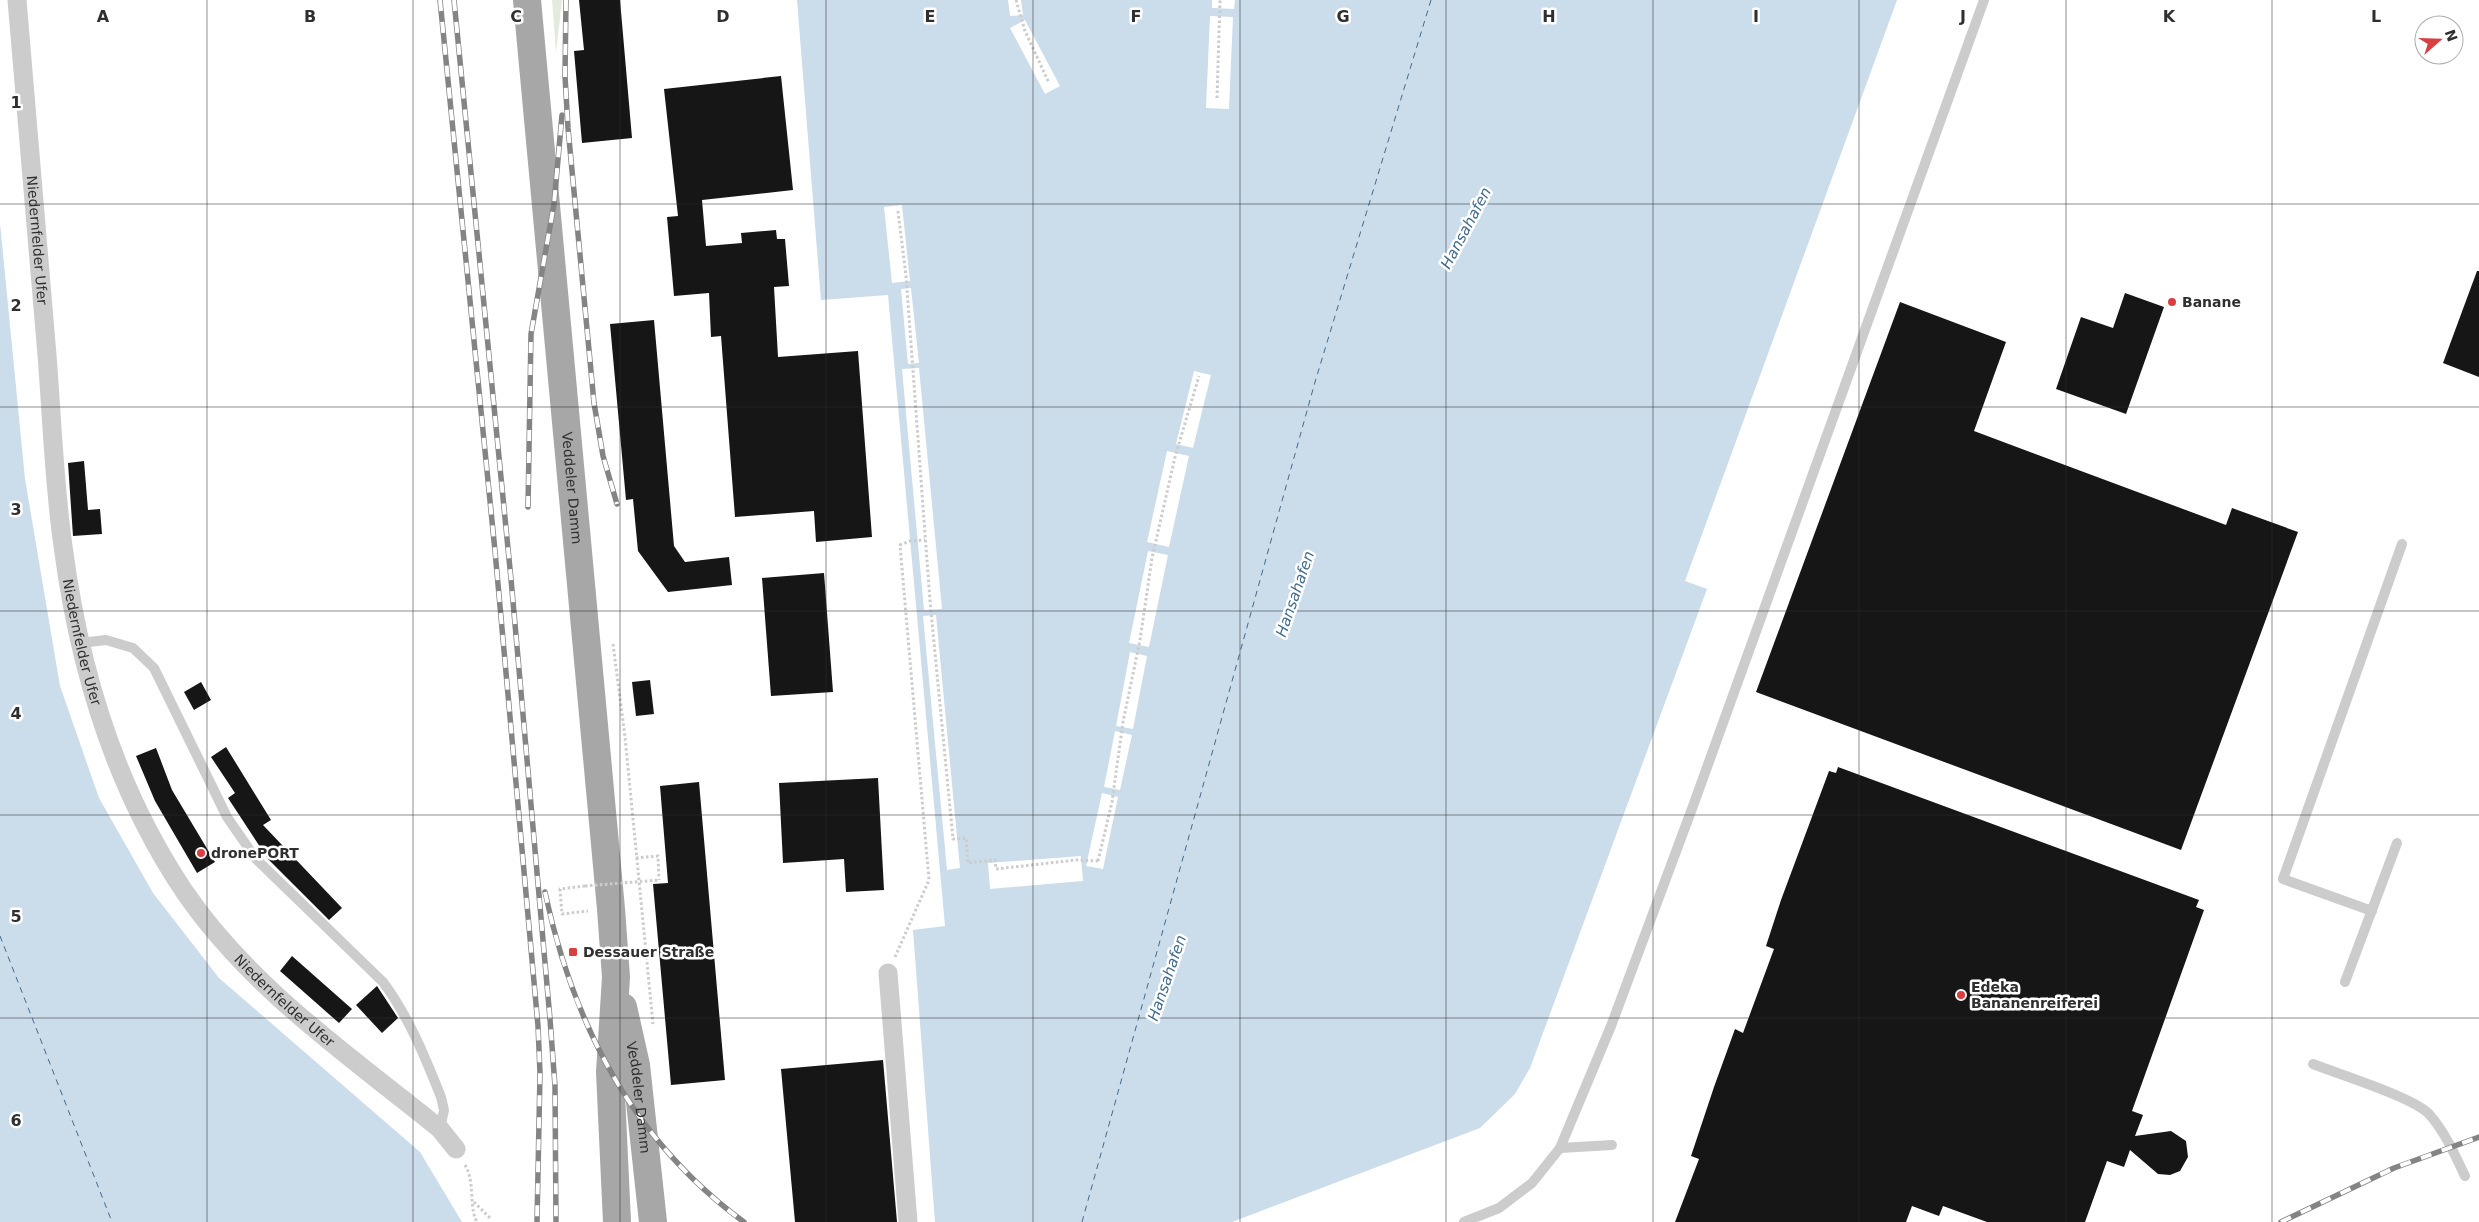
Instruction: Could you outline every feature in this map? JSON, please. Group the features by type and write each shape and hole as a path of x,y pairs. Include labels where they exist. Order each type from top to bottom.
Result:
{"main road":[{"name":"Veddeler Damm","path":"527,0 606,850 616,977 610,1072 617,1222"},
{"name":"Veddeler Damm","path":"616,977 636,1065 653,1222"}],"street":[{"name":"Niedernfelder Ufer","path":"17,0 63,545 87,678 108,742 145,828 186,893 246,967 298,1014 440,1128 456,1149"},
{"path":"888,972 908,1222"}],"lane":[{"path":"1464,1222 1499,1208 1532,1183 1560,1148 1611,1026 1690,815 1984,0"},
{"path":"2372,911 2283,879 2402,544"},
{"path":"80,643 106,640 133,648 154,668 227,817 256,859 383,982 398,1002 441,1097 444,1110 440,1128"},
{"path":"2345,982 2397,843"},
{"path":"2313,1064 2412,1101 2428,1112 2451,1146 2465,1176"},
{"path":"1560,1148 1612,1145"}],"path":[{"path":"1016,0 1025,31 1049,83"},
{"path":"1217,98 1220,0"},
{"path":"898,211 908,293 930,601 953,840 966,838 968,863 995,860 996,869 1076,860 1097,861 1112,802 1120,739 1140,640 1156,537 1199,376"},
{"path":"888,972 929,880 900,545 910,541 925,540"},
{"path":"562,914 560,889 660,880 658,856 636,858"},
{"path":"456,1149 469,1172 474,1202 474,1216 477,1222"},
{"path":"474,1202 490,1218"}],"shaded area":[{"path":"552,0 562,0 556,53"}],"water":[{"name":"Hansahafen","path":"797,0 1897,0 1685,581 1707,589 1530,1068 1515,1094 1480,1128 1232,1222 935,1222 913,930 945,926 888,295 821,300"},
{"path":"0,223 25,479 60,686 99,798 153,893 219,978 420,1152 462,1222 0,1222"}],"pier":[{"path":"1008,0 1021,0 1023,15 1010,16"},
{"path":"1212,0 1235,0 1234,9 1212,8"},
{"path":"1210,16 1233,17 1229,109 1206,108"},
{"path":"1025,20 1060,86 1045,94 1010,28"},
{"path":"902,205 910,281 892,283 884,207"},
{"path":"911,288 919,363 908,364 901,289"},
{"path":"919,368 942,609 924,610 902,369"},
{"path":"1194,371 1211,375 1193,448 1176,444"},
{"path":"1167,451 1189,456 1169,547 1147,542"},
{"path":"1148,551 1168,555 1149,647 1129,643"},
{"path":"936,615 960,868 947,870 923,616"},
{"path":"1130,652 1147,656 1133,729 1116,726"},
{"path":"1115,731 1132,735 1120,790 1104,787"},
{"path":"1102,793 1118,797 1103,869 1086,866"},
{"path":"1081,856 1083,881 990,889 988,863"}],"building":[{"path":"579,0 620,0 632,138 582,143 574,51 584,50"},
{"path":"781,76 793,190 702,200 706,246 742,243 741,233 776,230 777,239 785,239 789,286 774,287 778,357 858,351 872,537 816,542 814,511 735,517 721,336 711,337 709,293 674,296 667,217 678,216 664,89"},
{"path":"2477,271 2479,271 2479,377 2443,363"},
{"path":"2125,293 2164,307 2126,414 2056,389 2081,317 2113,328"},
{"path":"1900,302 2006,342 1974,431 2226,525 2232,508 2298,532 2181,850 1756,692"},
{"path":"654,320 674,546 685,562 729,557 732,585 668,592 638,551 633,499 626,500 610,324"},
{"path":"84,461 88,510 100,509 102,534 73,536 68,463"},
{"path":"824,573 833,692 771,696 762,578"},
{"path":"650,680 654,714 636,716 632,682"},
{"path":"201,682 211,700 194,710 184,692"},
{"path":"226,747 271,820 263,825 342,908 329,920 268,859 228,798 235,793 211,757"},
{"path":"156,748 172,790 215,862 197,873 155,801 136,756"},
{"name":"Edeka Bananenreiferei","path":"1838,767 2199,900 2196,907 2204,910 2132,1111 2143,1115 2135,1136 2171,1131 2186,1141 2188,1157 2180,1171 2170,1175 2158,1174 2130,1150 2124,1167 2107,1161 2085,1222 1987,1222 1943,1206 1939,1216 1912,1206 1906,1222 1675,1222 1699,1159 1691,1156 1714,1087 1735,1029 1743,1033 1774,949 1766,946 1781,900 1829,771 1836,773"},
{"path":"878,778 884,890 846,892 844,859 783,863 779,783"},
{"path":"699,782 725,1080 671,1085 653,884 668,883 660,786"},
{"path":"292,956 352,1009 339,1023 280,971"},
{"path":"377,986 398,1018 382,1033 356,1005"},
{"path":"883,1060 897,1222 795,1222 781,1069"}],"ferry route":[{"path":"1082,1222 1315,382 1431,0"},
{"path":"0,936 112,1222"}],"railway":[{"path":"440,0 495,551 538,1026 540,1073 537,1222"},
{"path":"454,0 511,579 550,1019 555,1086 556,1222"},
{"path":"566,0 565,76 568,128 594,403 603,456 617,504"},
{"path":"528,507 531,334 554,204 562,115"},
{"path":"545,892 557,941 572,988 591,1033 613,1076 640,1117 670,1155 705,1190 744,1222"},
{"path":"2281,1222 2394,1168 2479,1137"}],"place":[{"name":"Banane","path":"2172,302"},
{"name":"dronePORT","path":"201,853"},
{"name":"Dessauer Straße","path":"573,952"},
{"name":"Edeka Bananenreiferei","path":"1961,995"}]}
